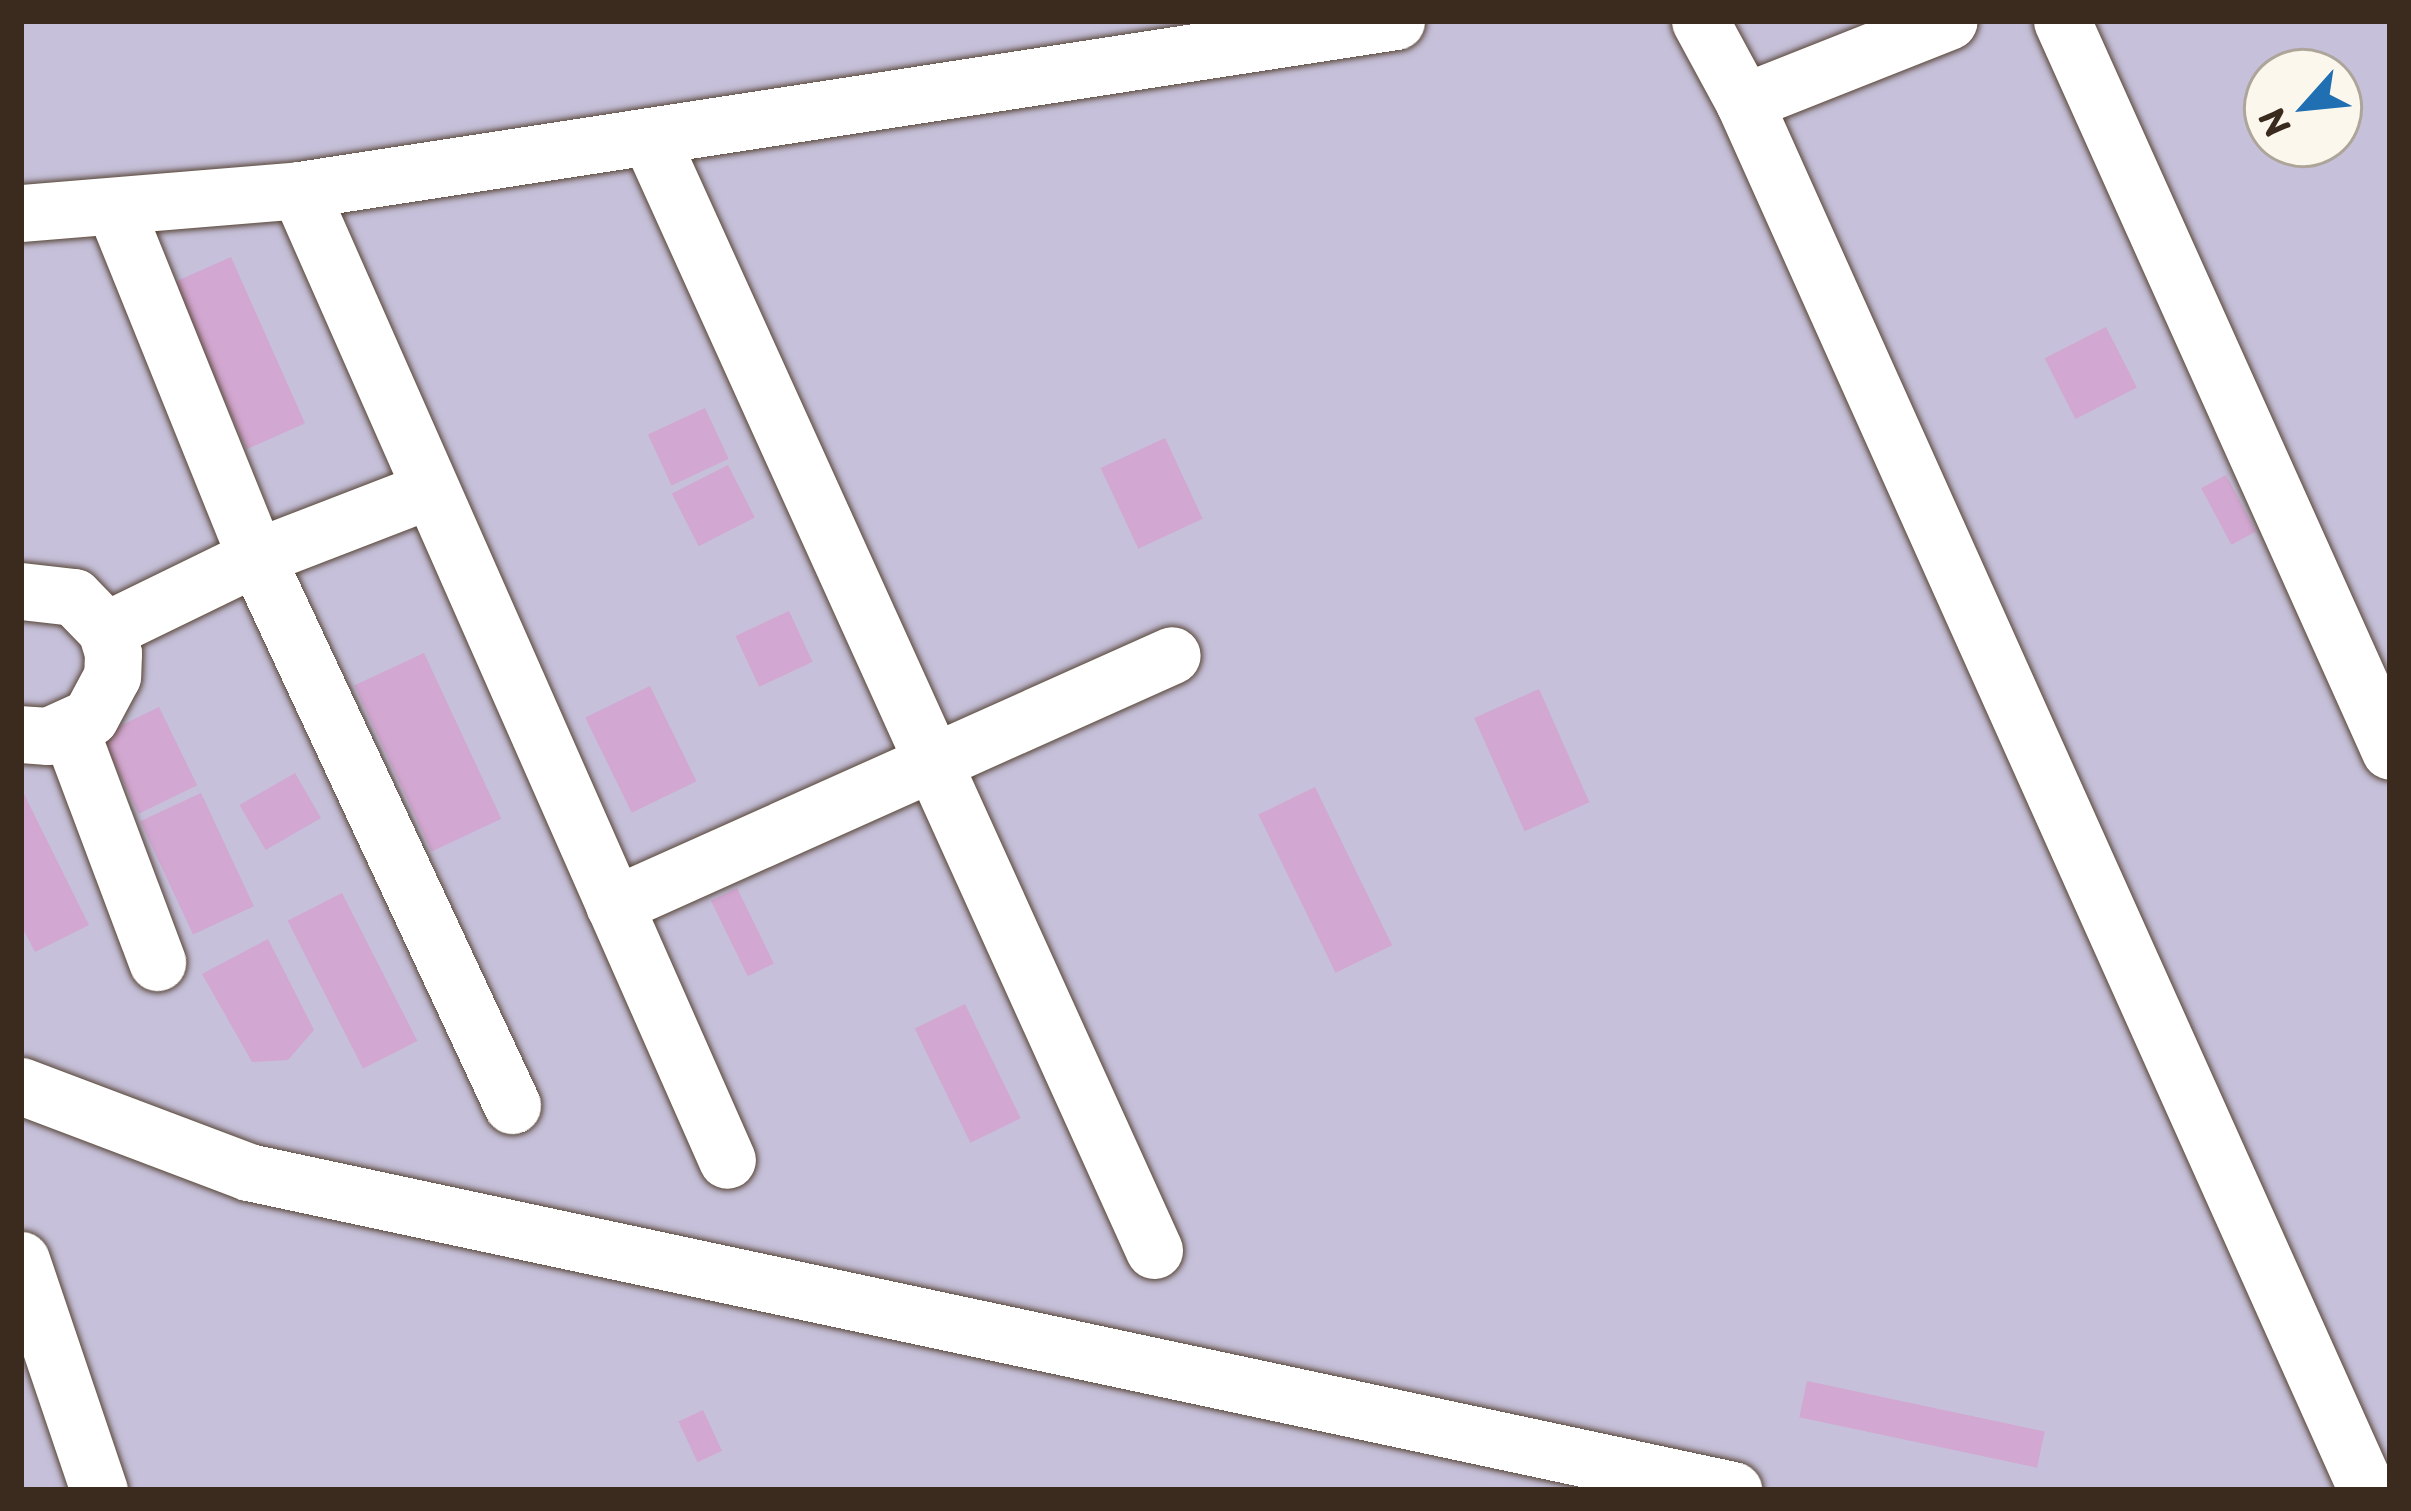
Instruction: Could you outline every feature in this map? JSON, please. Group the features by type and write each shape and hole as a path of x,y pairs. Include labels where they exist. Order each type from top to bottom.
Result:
{"street":[{"path":"21,213 116,211 298,190 1396,21"},
{"path":"1700,21 1744,102 2367,1490"},
{"path":"1744,102 1949,21"},
{"path":"2062,21 2390,751"},
{"path":"650,138 1154,1250"},
{"path":"298,190 727,1160"},
{"path":"116,211 256,557 512,1105"},
{"path":"106,631 256,557 430,490"},
{"path":"21,591 74,597 106,631 112,676 90,717 46,732 157,962"},
{"path":"614,905 1172,656"},
{"path":"21,1086 248,1172 1733,1490"},
{"path":"21,1260 99,1490"}],"shaded area":[{"path":"21,21 2390,21 2390,1490 21,1490"}],"building":[{"path":"231,257 305,423 247,449 173,283"},
{"path":"2106,327 2137,388 2075,419 2045,358"},
{"path":"705,408 729,459 672,485 648,435"},
{"path":"1165,438 1203,519 1138,549 1101,468"},
{"path":"728,465 755,518 699,546 672,494"},
{"path":"2226,475 2256,532 2231,545 2201,488"},
{"path":"789,611 813,662 759,687 736,636"},
{"path":"424,653 501,819 432,851 354,686"},
{"path":"650,686 696,781 632,813 585,718"},
{"path":"1539,689 1589,802 1525,831 1474,718"},
{"path":"159,707 197,785 139,814 101,735"},
{"path":"295,773 321,818 266,850 240,805"},
{"path":"1315,787 1392,945 1336,973 1258,815"},
{"path":"21,788 89,925 35,952 21,925"},
{"path":"201,793 254,906 193,935 140,821"},
{"path":"737,888 774,963 748,976 711,901"},
{"path":"342,893 417,1041 363,1069 288,921"},
{"path":"268,939 314,1030 288,1060 252,1062 202,974"},
{"path":"965,1004 1021,1118 970,1143 915,1029"},
{"path":"1807,1381 2045,1432 2037,1468 1799,1417"},
{"path":"703,1410 722,1451 698,1462 679,1421"}]}
